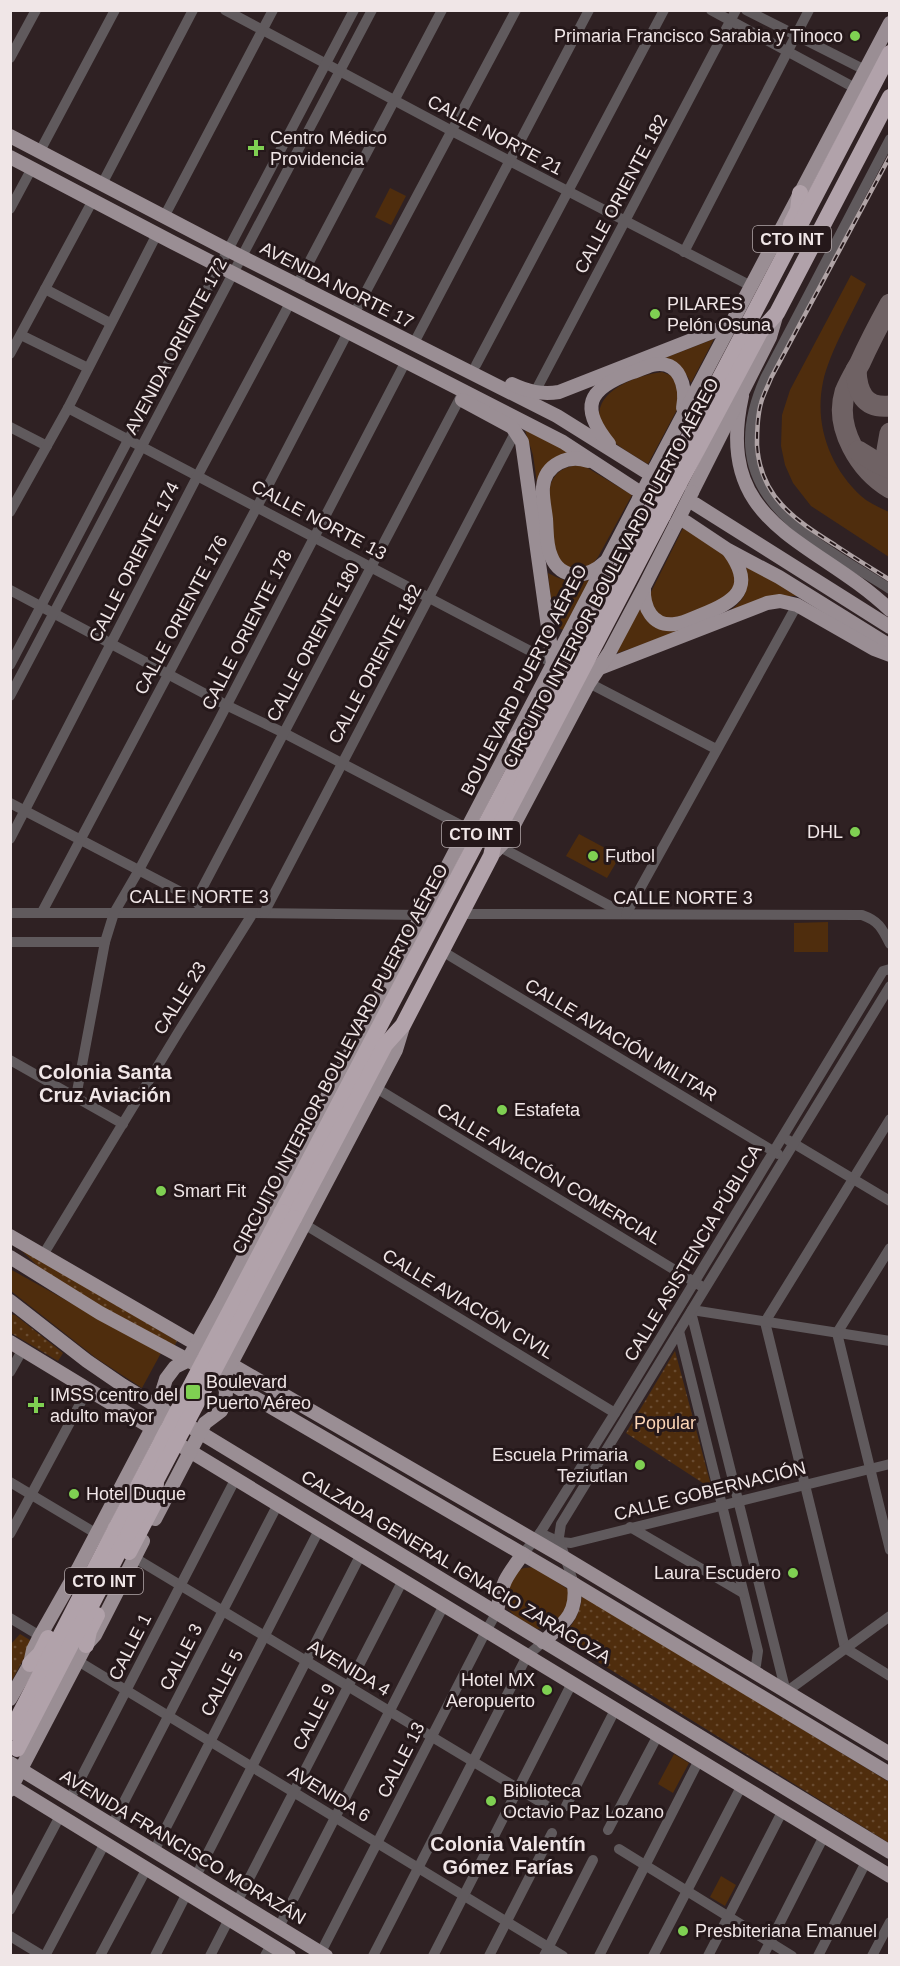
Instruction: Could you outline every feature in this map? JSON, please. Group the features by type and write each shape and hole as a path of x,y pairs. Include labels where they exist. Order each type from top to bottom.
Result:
{"highway":[{"name":"CIRCUITO INTERIOR BOULEVARD PUERTO AÉREO","path":"496,851 496,834 780,264 890,53"},
{"name":"BOULEVARD PUERTO AÉREO","path":"777,313 890,97"},
{"path":"780,264 783,242 798,210 800,194"},
{"name":"CIRCUITO INTERIOR BOULEVARD PUERTO AÉREO","path":"672,483 760,332 777,313"},
{"name":"CIRCUITO INTERIOR BOULEVARD PUERTO AÉREO","path":"15,1764 122,1531 294,1218 398,991 538,724 659,509"},
{"path":"515,739 538,724"},
{"name":"BOULEVARD PUERTO AÉREO","path":"403,1025 496,851"},
{"path":"396,967 398,991"},
{"name":"CIRCUITO INTERIOR BOULEVARD PUERTO AÉREO","path":"10,1733 91,1576 156,1481 385,1045 403,1025"},
{"path":"86,1645 89,1630 155,1502 156,1481"},
{"path":"30,1664 39,1654 58,1617 77,1589 91,1576"}],"main road":[{"name":"BOULEVARD PUERTO AÉREO","path":"672,483 682,416 890,23"},
{"name":"AVENIDA NORTE 17","path":"10,136 228,250 557,416 672,483 890,627"},
{"name":"AVENIDA NORTE 17","path":"10,157 563,442 659,509 779,577 890,646"},
{"name":"BOULEVARD PUERTO AÉREO","path":"496,851 506,840 644,587 659,509 672,483 742,396 771,337 777,313"},
{"path":"414,344 435,346 524,390 552,393 730,325"},
{"path":"406,361 419,377 504,422 516,431 524,446 553,663"},
{"path":"616,452 600,432 592,411 596,393 612,380 652,365 671,368 678,374 684,387 682,416"},
{"path":"742,396 738,419 737,454 746,486 756,504 787,535 860,584 890,610"},
{"path":"601,467 582,459 566,459 556,464 548,472 543,489 549,552 556,565 568,573 583,575 597,569 608,559"},
{"name":"BOULEVARD PUERTO AÉREO","path":"10,1699 30,1664 33,1650 40,1636 97,1534 162,1409 161,1395 166,1379 175,1367 187,1361 220,1302 608,559 659,509"},
{"path":"644,587 646,609 656,620 665,624 680,623 722,607 737,594 740,584 739,568 728,550"},
{"path":"600,668 767,603 780,601 797,605 874,649 890,655"},
{"name":"BOULEVARD PUERTO AÉREO","path":"15,1764 86,1645 95,1635 200,1431 205,1423 221,1411 226,1392 223,1379 254,1318 294,1218 376,1088 396,1050 403,1025"},
{"path":"10,1236 230,1364 537,1537 565,1557 890,1754"},
{"path":"10,1244 23,1260 46,1278"},
{"path":"10,1257 100,1313 223,1379 523,1554 890,1774"},
{"name":"CALZADA GENERAL IGNACIO ZARAGOZA","path":"10,1301 98,1369 890,1852"},
{"path":"220,1302 223,1311 231,1317 239,1320 254,1318"},
{"path":"10,1308 28,1315"},
{"name":"CALZADA GENERAL IGNACIO ZARAGOZA","path":"10,1342 890,1876"},
{"path":"497,1612 501,1586 523,1554"},
{"path":"543,1642 564,1624 572,1612 575,1597 574,1584"},
{"name":"CTO INT","path":"11,1787 15,1764"},
{"name":"AVENIDA FRANCISCO MORAZÁN","path":"15,1764 321,1954"},
{"name":"AVENIDA FRANCISCO MORAZÁN","path":"11,1787 229,1919 268,1950 289,1956"}],"street":[{"path":"10,58 36,10"},
{"path":"40,151 115,10"},
{"path":"102,184 194,10"},
{"name":"CALLE NORTE 21","path":"225,10 567,192 751,286"},
{"path":"164,217 273,10"},
{"name":"AVENIDA ORIENTE 172","path":"10,665 354,10"},
{"name":"AVENIDA ORIENTE 172","path":"10,696 372,10"},
{"path":"297,285 442,10"},
{"path":"354,314 516,10"},
{"path":"414,344 588,10"},
{"path":"476,365 664,10"},
{"path":"711,10 855,88"},
{"name":"CALLE ORIENTE 182","path":"535,392 736,10"},
{"path":"746,10 865,70"},
{"path":"684,252 809,10"},
{"path":"890,139 765,378 754,406 749,439 758,479 783,517 804,534 890,589"},
{"path":"10,209 32,168"},
{"path":"10,354 93,200"},
{"path":"10,512 68,408 156,234"},
{"path":"45,289 110,323"},
{"name":"CALLE ORIENTE 174","path":"10,839 110,643 290,303"},
{"name":"CALLE ORIENTE 176","path":"42,912 348,332"},
{"path":"21,335 88,368"},
{"name":"CALLE ORIENTE 178","path":"76,1097 105,942 114,913 140,870 406,361"},
{"name":"CALLE ORIENTE 180","path":"196,900 460,399"},
{"name":"CALLE NORTE 13","path":"68,408 553,663"},
{"path":"10,427 47,447"},
{"name":"CALLE ORIENTE 182","path":"258,913 341,763 516,431"},
{"path":"10,484 22,490"},
{"path":"10,590 226,705 468,829"},
{"path":"496,851 626,914 797,605"},
{"path":"590,683 716,749"},
{"path":"10,803 196,900 201,913"},
{"name":"CALLE NORTE 3","path":"10,913 423,915"},
{"name":"CALLE 23","path":"43,1255 123,1124 258,913"},
{"name":"CALLE NORTE 3","path":"461,914 862,915 873,919 881,927 890,944"},
{"path":"10,942 105,942"},
{"name":"CALLE AVIACIÓN MILITAR","path":"442,951 784,1157"},
{"name":"CALLE ASISTENCIA PÚBLICA","path":"560,1542 558,1537 561,1524 784,1157 788,1140 884,971 890,969"},
{"name":"CALLE ASISTENCIA PÚBLICA","path":"523,1554 537,1537 615,1413 774,1151 788,1140 890,986"},
{"path":"10,1060 123,1124"},
{"name":"CALLE AVIACIÓN COMERCIAL","path":"376,1088 705,1289"},
{"path":"890,1119 765,1322 845,1648 890,1676"},
{"path":"788,1140 890,1201"},
{"name":"CALLE AVIACIÓN CIVIL","path":"294,1218 615,1413"},
{"path":"890,1248 837,1333 890,1550"},
{"path":"691,1311 890,1341"},
{"name":"CALLE ASISTENCIA PÚBLICA","path":"691,1311 786,1692"},
{"name":"CALLE ASISTENCIA PÚBLICA","path":"679,1331 758,1652 756,1665 751,1670"},
{"path":"10,1372 23,1349"},
{"path":"10,1534 88,1389"},
{"name":"CALLE GOBERNACIÓN","path":"560,1542 571,1543 890,1464"},
{"name":"CALLE 1","path":"70,1799 236,1478"},
{"path":"10,1482 97,1534"},
{"name":"CALLE 3","path":"112,1825 278,1504"},
{"path":"630,1527 743,1593"},
{"name":"CALLE 5","path":"154,1851 319,1530"},
{"path":"537,1537 560,1542 574,1584"},
{"path":"196,1876 360,1556"},
{"name":"AVENIDA 4","path":"135,1558 547,1806"},
{"name":"CALLE 9","path":"237,1902 403,1580"},
{"path":"279,1927 444,1605"},
{"name":"CALLE 13","path":"321,1954 497,1612"},
{"path":"786,1692 890,1616"},
{"path":"10,1618 40,1636"},
{"path":"373,1956 528,1656 543,1642"},
{"name":"AVENIDA 6","path":"78,1661 507,1921 546,1951 563,1956"},
{"path":"433,1956 572,1683"},
{"path":"566,1806 615,1710"},
{"path":"608,1830 657,1735"},
{"path":"599,1956 699,1760"},
{"path":"653,1956 741,1787"},
{"path":"708,1956 782,1812"},
{"path":"10,1910 60,1816"},
{"path":"489,1956 552,1833"},
{"path":"763,1956 824,1836"},
{"path":"10,1936 44,1956 105,1843"},
{"path":"619,1850 792,1956"},
{"path":"546,1951 593,1860"},
{"path":"818,1956 866,1862"},
{"path":"100,1956 147,1868"},
{"path":"155,1956 188,1893"},
{"path":"210,1956 229,1919"},
{"path":"872,1956 890,1922"}],"green space":[{"path":"390,188 406,196 391,225 375,217"},
{"path":"851,275 866,284 826,370 821,398 823,429 833,459 850,485 871,503 889,512 889,557 811,506 793,483 785,465 781,446 782,415 790,390"},
{"path":"714,339 691,383 681,369 657,361"},
{"path":"662,372 675,377 680,404 648,464 606,434 600,421 600,409 613,390 637,378"},
{"path":"523,424 574,451 538,490 533,455"},
{"path":"579,465 632,495 598,557 591,566 575,570 562,563 558,557 553,536 549,497 552,481 557,474"},
{"path":"683,528 726,557 735,574 735,584 729,598 681,620 661,618 652,607 650,594"},
{"path":"746,566 797,594 796,596 778,596 731,610 742,600 746,590"},
{"path":"548,573 574,582 591,579 563,630 559,628 555,615"},
{"path":"642,606 683,630 618,653 616,648"},
{"name":"Futbol","path":"579,834 620,856 607,878 566,856"},
{"path":"828,922 828,952 794,952 794,923"},
{"path":"23,1249 177,1341 173,1349 45,1273 22,1251"},
{"path":"10,1269 161,1353 142,1388 96,1358 11,1291"},
{"path":"10,1314 15,1315 63,1353 58,1361 11,1333"},
{"name":"Popular","path":"675,1351 712,1489 626,1433"},
{"path":"534,1567 572,1592 570,1604 552,1627 537,1629 516,1617 506,1607 504,1593 515,1572"},
{"path":"582,1595 889,1782 889,1843 558,1637 575,1619"},
{"path":"20,1634 33,1642 11,1682 11,1644"},
{"path":"674,1754 689,1763 673,1793 658,1784"},
{"path":"721,1876 736,1885 725,1906 710,1897"}],"taxiway":[{"path":"890,304 848,385 843,406 843,420 852,447 869,470 890,488"},
{"path":"856,370 860,392 868,402 874,405 890,406"},
{"path":"890,433 887,450 890,464"},
{"path":"858,451 890,468"}],"railway":[{"path":"890,156 771,378 763,397 757,424 760,463 772,493 782,505 806,526 890,580"}],"place":[{"name":"Primaria Francisco Sarabia y Tinoco","path":"855,36"},
{"name":"Centro Médico Providencia","path":"256,148"},
{"name":"PILARES Pelón Osuna","path":"655,314"},
{"name":"DHL","path":"855,832"},
{"name":"Futbol","path":"593,856"},
{"name":"Estafeta","path":"502,1110"},
{"name":"Smart Fit","path":"161,1191"},
{"name":"Boulevard Puerto Aéreo","path":"193,1392"},
{"name":"IMSS centro del adulto mayor","path":"36,1405"},
{"name":"Escuela Primaria Teziutlan","path":"640,1465"},
{"name":"Hotel Duque","path":"74,1494"},
{"name":"Laura Escudero","path":"793,1573"},
{"name":"Hotel MX Aeropuerto","path":"547,1690"},
{"name":"Biblioteca Octavio Paz Lozano","path":"491,1801"},
{"name":"Presbiteriana Emanuel","path":"683,1931"}],"district":[{"name":"Colonia Santa Cruz Aviación","path":"105,1084"},
{"name":"Colonia Valentín Gómez Farías","path":"508,1856"}]}
